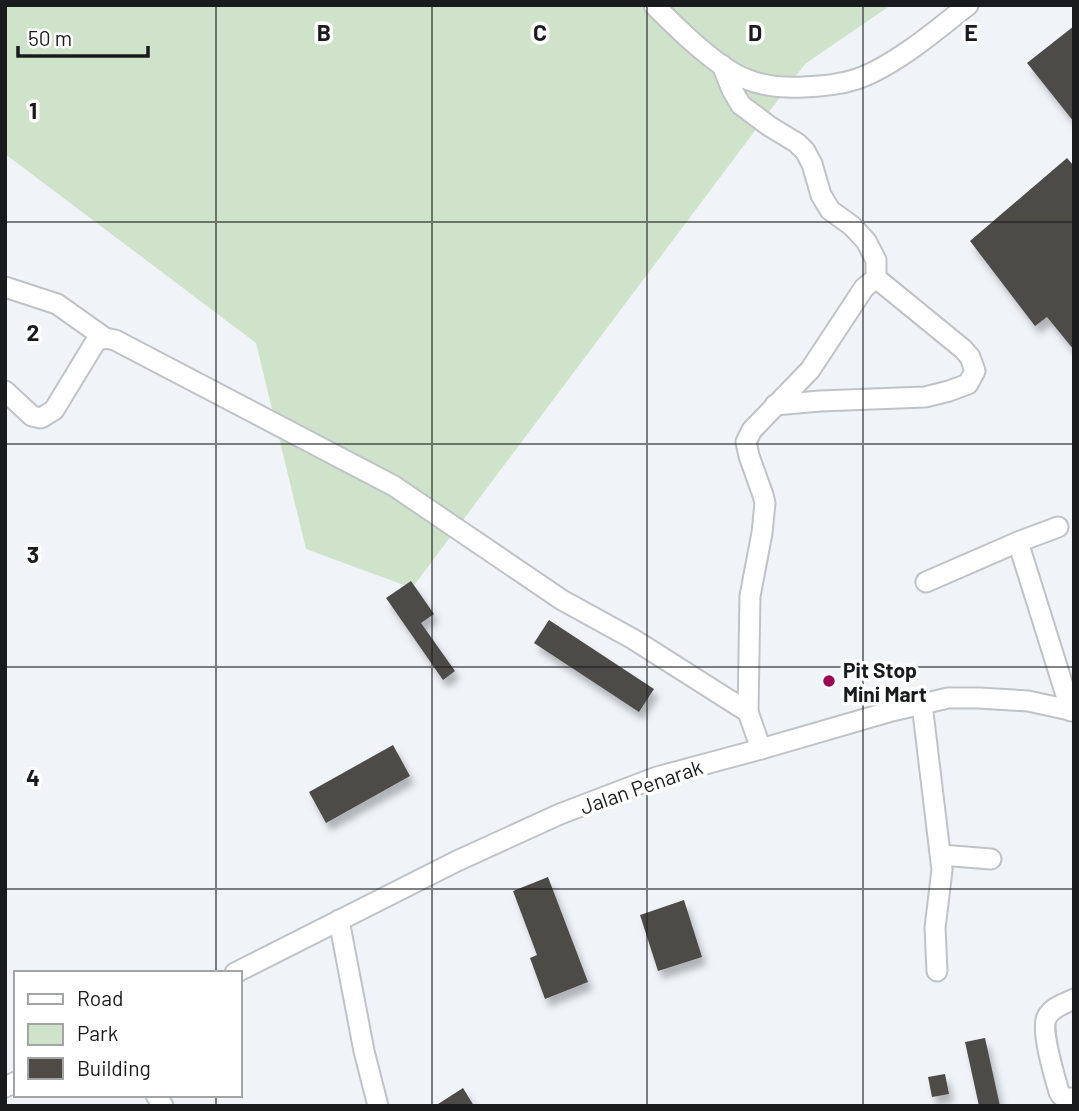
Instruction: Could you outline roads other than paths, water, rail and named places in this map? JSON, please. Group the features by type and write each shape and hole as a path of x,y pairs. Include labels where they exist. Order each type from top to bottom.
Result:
{"street":[{"path":"654,5 722,65 745,79 795,88 831,85 858,79 918,45 968,5"},
{"path":"722,65 741,105 805,151 821,195 830,210 852,226 866,242 876,260 876,278"},
{"path":"761,749 748,712 750,596 765,503 746,442 752,430 810,370 864,288 876,278"},
{"path":"775,405 925,397 968,384 975,371 970,357 876,278"},
{"path":"5,287 57,304 105,338 115,340 394,486 562,600 633,639 748,712"},
{"path":"5,391 32,416 41,418 54,410 96,341 105,338"},
{"path":"926,582 1058,527"},
{"path":"1018,542 1072,711"},
{"name":"Jalan Penarak","path":"239,971 457,861 560,814 657,777 948,698 1028,701 1072,711"},
{"path":"922,704 942,870 934,929 937,971"},
{"path":"941,855 991,859"},
{"path":"339,920 363,1051 378,1106"},
{"path":"1074,999 1054,1008 1044,1021 1060,1096 1065,1099 1074,1098"}],"place":[{"name":"Pit Stop Mini Mart","path":"829,681"}]}
